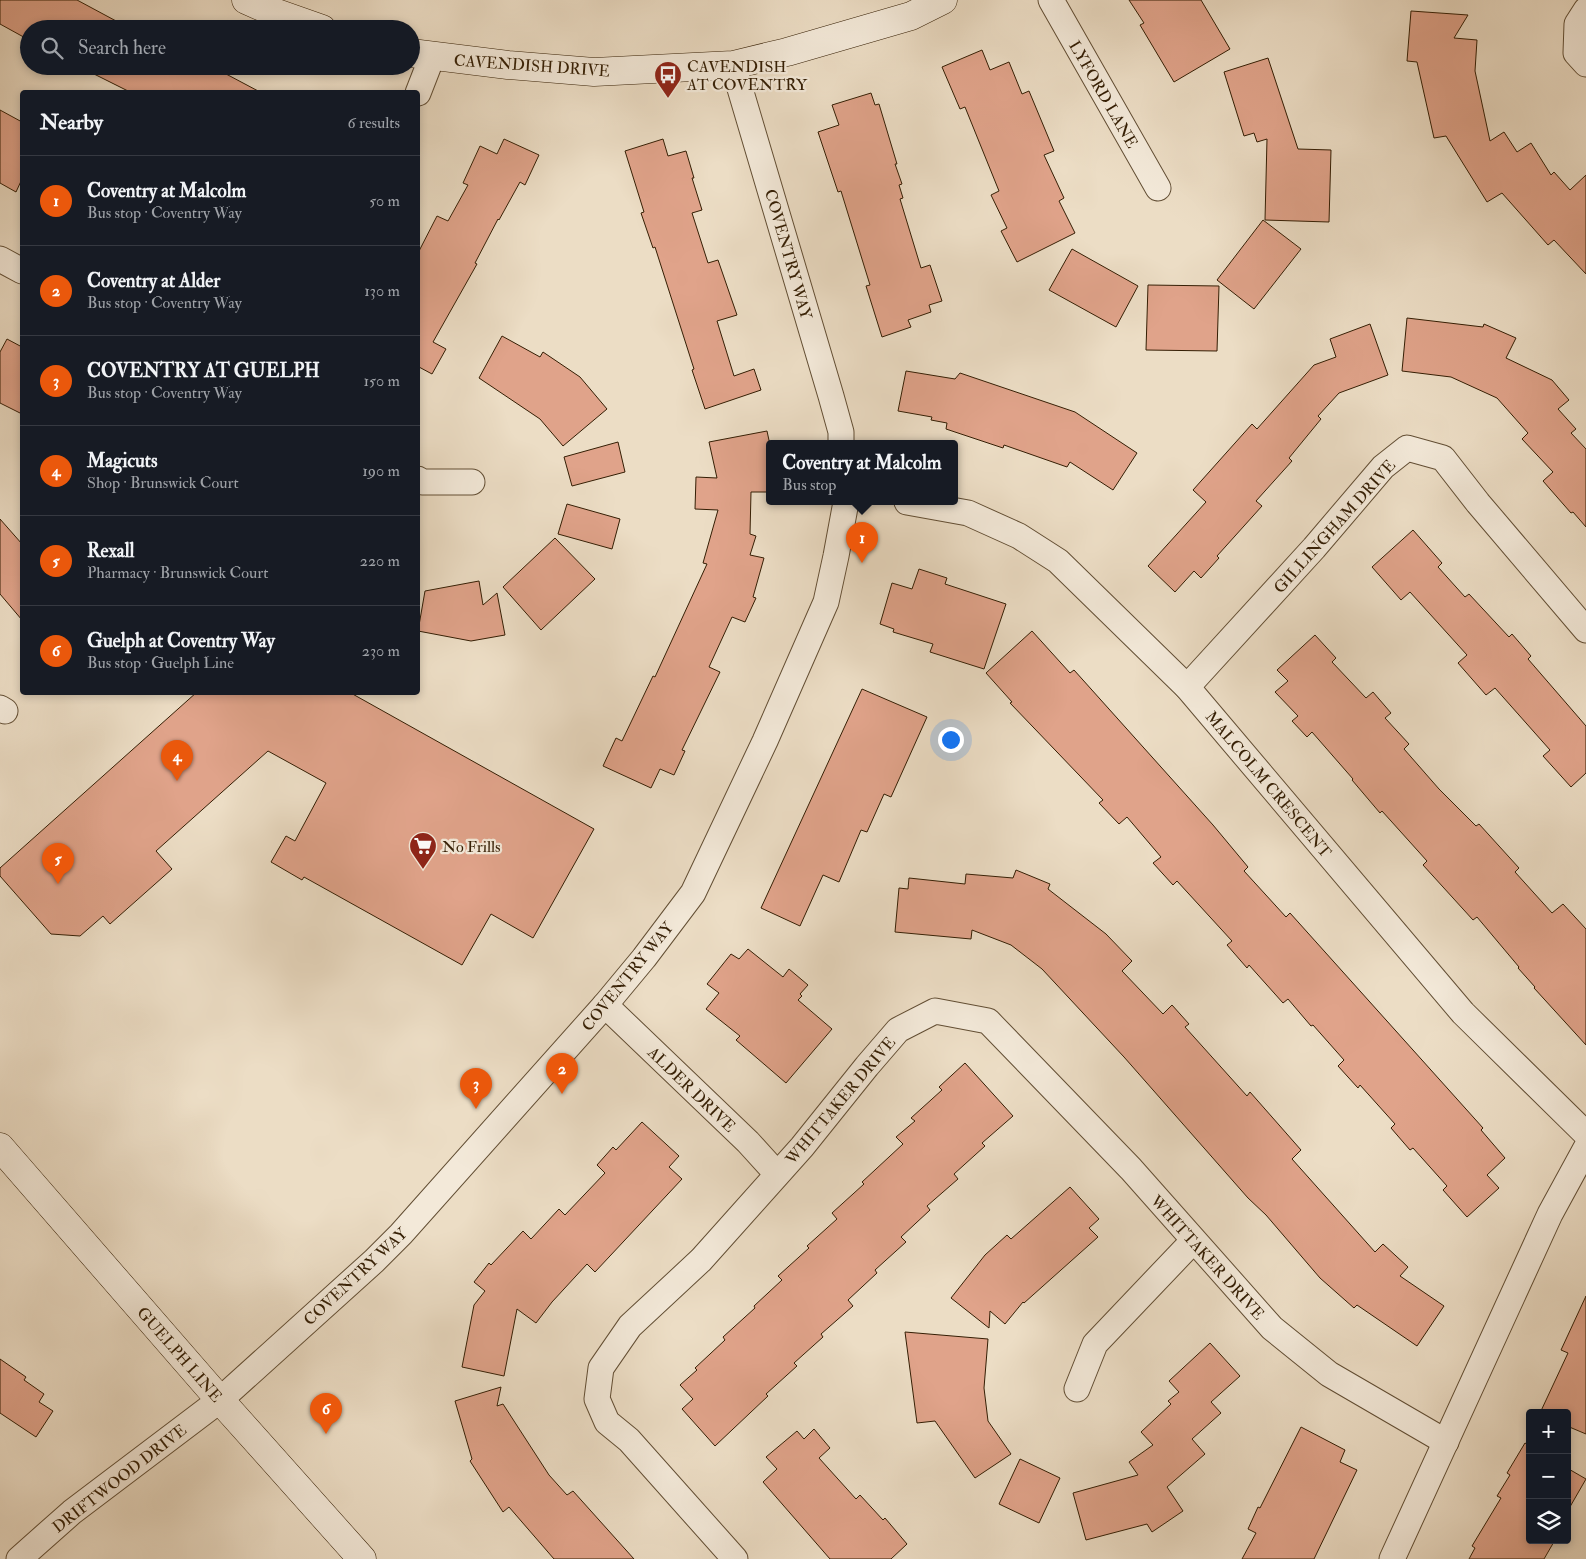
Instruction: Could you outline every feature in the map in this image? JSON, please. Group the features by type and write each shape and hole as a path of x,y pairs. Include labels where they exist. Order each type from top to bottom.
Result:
{"street":[{"path":"246,0 296,20"},
{"name":"CAVENDISH DRIVE","path":"421,55 594,72 733,65 787,52 911,16 943,0"},
{"name":"LYFORD LANE","path":"1051,0 1158,188"},
{"path":"1586,10 1577,24 1576,53 1586,64"},
{"name":"COVENTRY WAY","path":"733,65 831,396 841,440"},
{"path":"418,90 419,75"},
{"path":"0,259 20,270"},
{"name":"GILLINGHAM DRIVE","path":"1187,687 1314,548 1383,467 1407,448 1443,458 1478,503 1586,630"},
{"path":"420,480 472,482"},
{"name":"COVENTRY WAY","path":"220,1400 374,1261 401,1234 604,1005 644,958 693,893 765,741 826,602 845,505"},
{"name":"MALCOLM CRESCENT","path":"924,505 968,513 1019,536 1058,561 1187,687 1463,1013 1586,1134"},
{"name":"ALDER DRIVE","path":"604,1005 748,1142 777,1174"},
{"name":"WHITTAKER DRIVE","path":"735,1559 629,1440 607,1422 597,1399 601,1368 630,1326 701,1260 802,1147 866,1066 898,1030 935,1011 988,1021 1131,1169 1272,1328 1322,1369 1446,1442"},
{"name":"GUELPH LINE","path":"0,1148 362,1559"},
{"path":"1392,1559 1550,1214 1586,1148"},
{"path":"1077,1389 1095,1344 1193,1241"},
{"name":"DRIFTWOOD DRIVE","path":"19,1559 72,1512 220,1400"}],"building":[{"path":"0,0 77,0 114,20 20,20 20,35 0,24"},
{"path":"1129,0 1201,0 1230,49 1174,82 1140,25 1144,23"},
{"path":"1411,11 1468,15 1454,38 1477,40 1475,71 1490,141 1504,132 1517,152 1531,143 1551,175 1554,172 1570,190 1586,175 1586,274 1554,240 1548,245 1502,193 1487,202 1446,136 1434,138 1417,62 1407,61"},
{"path":"982,50 990,70 1009,62 1022,94 1029,91 1054,151 1044,155 1064,198 1059,201 1075,233 1017,262 1001,231 1007,228 991,195 999,191 965,107 960,109 942,67"},
{"path":"1268,58 1298,149 1331,150 1329,222 1265,220 1267,139 1257,142 1254,133 1244,136 1224,72"},
{"path":"96,75 228,75 256,90 126,90"},
{"path":"871,93 875,105 879,104 897,164 895,164 902,184 899,185 903,198 900,199 921,268 930,265 942,301 929,305 931,312 908,320 911,327 882,337 866,286 870,285 841,191 838,192 818,132 839,125 832,105"},
{"path":"0,110 20,121 20,183 16,192 0,183"},
{"path":"504,139 539,155 525,185 520,182 498,219 475,263 477,264 433,342 446,349 432,374 420,368 420,249 437,216 448,221 468,185 463,183 480,146 497,154"},
{"path":"663,139 668,156 686,151 702,210 692,213 708,263 718,260 737,315 717,321 734,376 754,369 761,390 705,409 655,247 653,248 641,213 644,212 625,151"},
{"path":"1263,220 1301,249 1254,309 1217,280"},
{"path":"1072,249 1138,286 1116,327 1049,290"},
{"path":"1148,285 1219,286 1217,351 1146,350"},
{"path":"1407,318 1483,327 1484,324 1516,338 1506,358 1552,380 1569,400 1558,409 1576,429 1571,433 1586,449 1586,527 1543,481 1553,472 1522,439 1528,433 1497,398 1451,377 1402,371"},
{"path":"1370,324 1388,375 1339,393 1318,416 1321,419 1289,458 1292,461 1256,501 1262,506 1217,556 1219,558 1201,578 1194,571 1175,592 1148,566 1206,502 1193,490 1252,424 1257,429 1314,365 1336,357 1330,339"},
{"path":"502,336 540,357 543,352 580,377 607,409 563,446 540,419 479,378"},
{"path":"7,339 20,346 20,413 0,403 0,352"},
{"path":"906,371 955,379 960,373 1075,412 1137,453 1113,490 1070,462 1067,467 1004,445 1003,448 946,429 947,423 931,420 932,417 898,411"},
{"path":"767,431 769,440 766,440 766,492 751,492 750,534 756,536 750,555 764,558 753,597 756,598 745,622 732,617 709,667 720,672 682,750 685,751 674,775 660,769 651,788 603,766 616,738 622,741 653,676 655,677 707,564 703,563 718,510 695,509 696,477 717,478 709,442"},
{"path":"618,442 625,472 572,486 564,457"},
{"path":"567,504 620,519 612,549 558,534"},
{"path":"0,519 20,542 20,618 0,594"},
{"path":"1413,530 1442,563 1438,567 1465,597 1469,594 1509,637 1512,634 1531,656 1528,659 1586,726 1586,773 1571,787 1543,756 1550,750 1495,688 1486,695 1458,663 1467,655 1410,592 1401,600 1372,567"},
{"path":"555,538 595,579 541,630 503,587"},
{"path":"919,569 947,578 945,584 1006,604 984,669 930,652 933,644 893,632 894,629 880,624 892,583 912,589"},
{"path":"479,581 483,605 497,593 505,635 471,641 420,631 425,591"},
{"path":"1032,631 1070,673 1074,670 1213,825 1248,867 1244,871 1286,917 1290,913 1483,1128 1481,1130 1505,1158 1487,1175 1499,1188 1467,1217 1443,1190 1447,1186 1413,1148 1410,1150 1391,1128 1395,1124 1360,1085 1358,1088 1338,1066 1344,1060 1288,999 1283,1003 1249,965 1247,968 1227,945 1232,941 1177,881 1173,885 1153,863 1161,857 1127,817 1119,824 1099,803 1103,800 1010,703 1012,702 986,673"},
{"path":"1315,635 1336,658 1332,662 1366,698 1373,692 1391,713 1385,718 1409,744 1404,749 1439,789 1476,826 1479,824 1519,868 1515,872 1552,913 1563,904 1586,929 1586,1045 1534,988 1477,917 1473,920 1423,865 1427,861 1382,811 1380,813 1312,732 1307,737 1292,721 1298,716 1275,692 1288,681 1277,670"},
{"path":"862,689 927,717 891,797 884,794 867,832 861,830 839,882 823,875 800,926 761,908"},
{"path":"194,695 354,695 594,829 533,938 491,914 462,965 304,877 302,880 271,862 286,836 295,841 326,783 268,751 156,851 172,869 110,924 103,916 80,936 51,934 0,876 0,868"},
{"path":"1016,870 1050,884 1048,889 1106,934 1132,961 1122,971 1163,1014 1172,1005 1189,1024 1185,1027 1247,1096 1250,1092 1301,1150 1292,1159 1375,1252 1383,1244 1408,1267 1400,1276 1444,1306 1417,1346 1357,1305 1354,1308 1320,1278 1124,1057 1042,969 1011,945 972,930 971,939 895,932 899,888 908,889 909,878 965,884 966,874 1013,878"},
{"path":"748,949 783,977 789,969 808,985 800,994 802,996 798,1000 832,1029 786,1083 736,1040 740,1036 706,1009 719,993 707,984 731,954 739,959"},
{"path":"965,1063 1013,1116 982,1143 985,1146 954,1174 958,1179 927,1206 930,1210 901,1237 906,1242 875,1270 877,1273 848,1300 853,1306 821,1334 823,1337 794,1363 797,1366 766,1394 768,1396 715,1446 682,1409 693,1399 680,1385 725,1340 723,1337 782,1280 778,1276 837,1219 832,1213 864,1184 862,1182 903,1144 896,1137 915,1121 911,1118 942,1090 939,1087"},
{"path":"642,1122 679,1156 669,1167 682,1179 595,1272 587,1264 552,1302 536,1323 517,1309 504,1376 462,1367 474,1305 485,1291 474,1282 489,1263 491,1265 523,1231 531,1239 559,1209 565,1215 605,1173 597,1165 613,1147 616,1150"},
{"path":"1070,1187 1099,1219 1089,1228 1098,1237 1023,1302 1005,1324 990,1311 989,1328 951,1298 985,1255 1007,1235 1011,1239"},
{"path":"1586,1296 1586,1434 1571,1428 1571,1409 1542,1409 1568,1353 1561,1350"},
{"path":"905,1332 988,1339 984,1388 988,1421 1011,1454 975,1478 935,1421 917,1423"},
{"path":"1210,1343 1240,1376 1211,1402 1221,1413 1192,1439 1205,1454 1167,1487 1183,1511 1152,1532 1147,1524 1086,1540 1073,1493 1138,1475 1129,1462 1153,1445 1141,1432 1171,1404 1168,1401 1179,1392 1169,1381"},
{"path":"0,1359 26,1377 24,1380 44,1394 39,1402 53,1411 36,1437 0,1413"},
{"path":"501,1387 497,1406 503,1404 549,1475 567,1495 573,1491 634,1559 554,1559 509,1507 503,1512 470,1461 472,1459 455,1401"},
{"path":"1301,1427 1345,1450 1340,1462 1357,1470 1314,1559 1242,1559 1256,1533 1248,1529"},
{"path":"814,1429 830,1448 819,1458 856,1499 860,1495 883,1520 885,1518 907,1544 891,1559 830,1559 763,1482 777,1469 766,1457 797,1431 804,1439"},
{"path":"1526,1444 1526,1544 1553,1544 1544,1559 1469,1559 1475,1548 1472,1546 1501,1498 1497,1496 1510,1475 1507,1473"},
{"path":"1020,1459 1060,1478 1039,1523 999,1504"},
{"path":"1571,1470 1586,1479 1571,1505"}],"place":[{"name":"CAVENDISH AT COVENTRY","path":"668,99"},
{"name":"Coventry at Malcolm","path":"862,563"},
{"name":"Magicuts","path":"177,781"},
{"name":"No Frills","path":"423,870"},
{"name":"Rexall","path":"58,884"},
{"name":"Coventry at Alder","path":"562,1094"},
{"name":"COVENTRY AT GUELPH","path":"476,1109"},
{"name":"Guelph at Coventry Way","path":"326,1434"}]}
